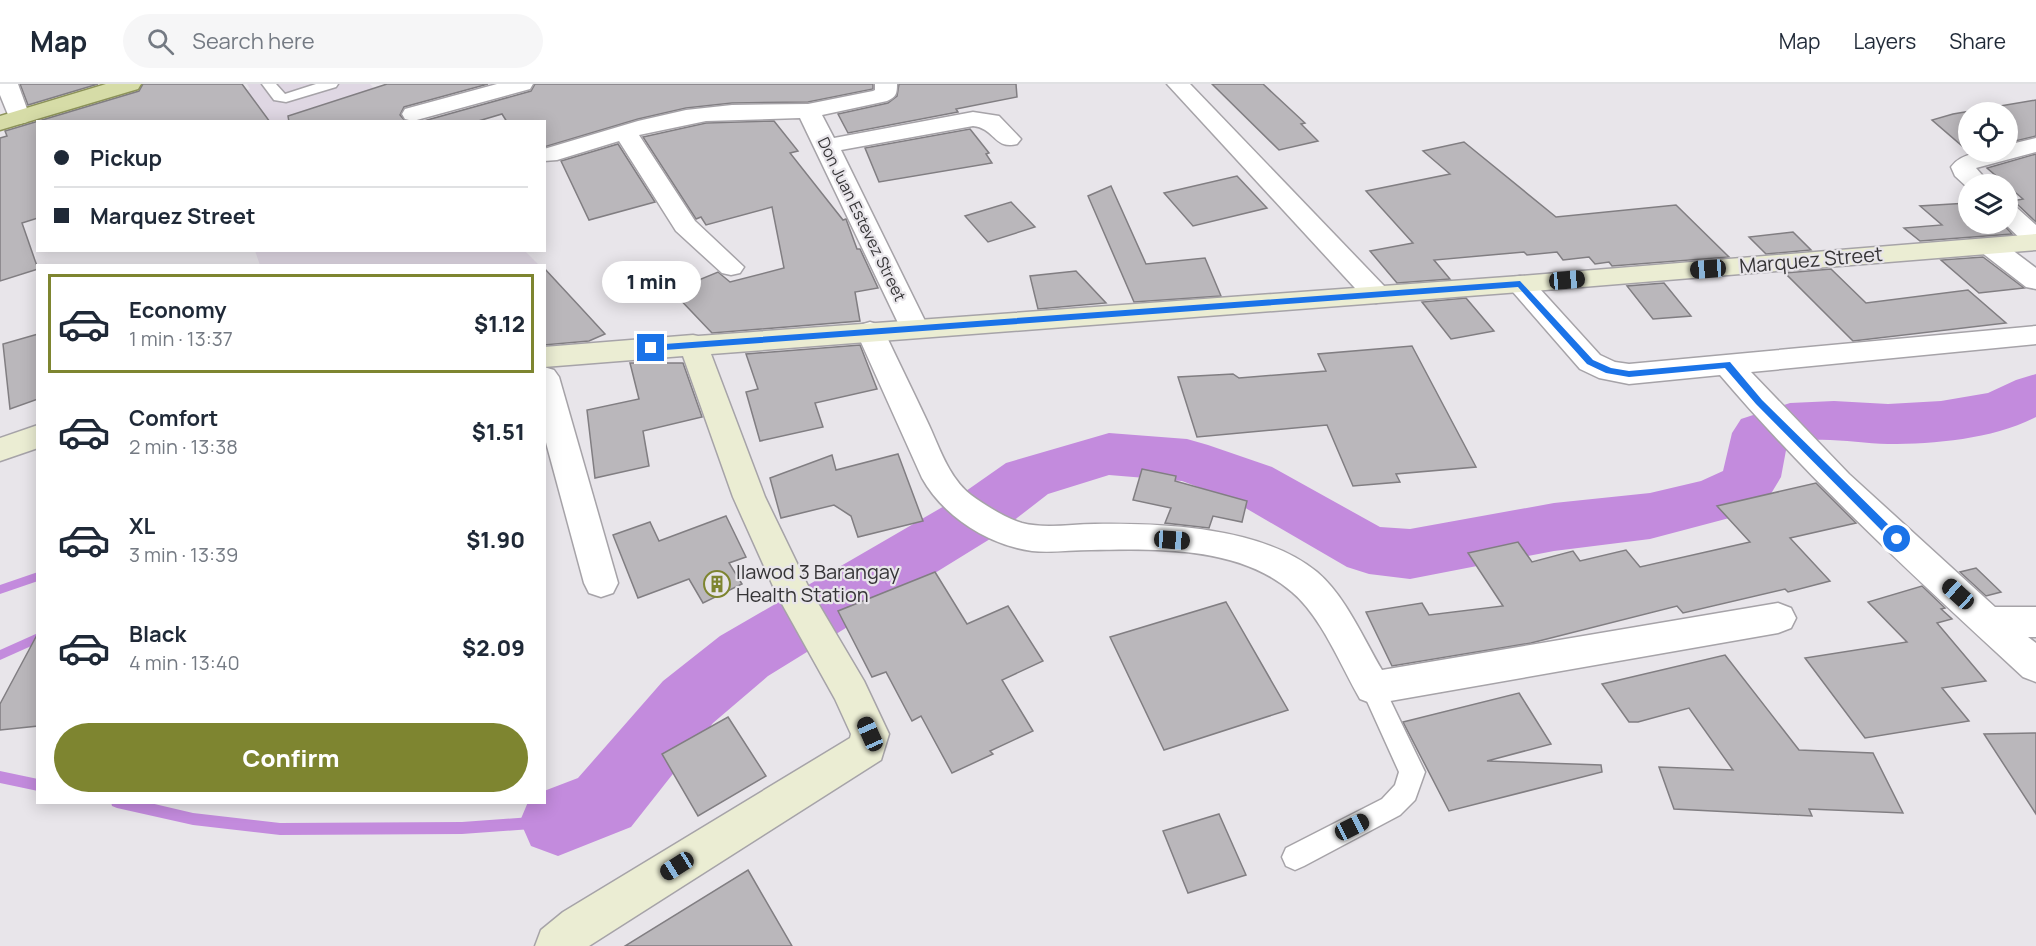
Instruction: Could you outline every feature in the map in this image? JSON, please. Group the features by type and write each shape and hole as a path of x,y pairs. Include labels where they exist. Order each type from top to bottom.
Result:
{"main road":[{"path":"9,120 130,84"}],"street":[{"path":"7,84 9,120"},
{"path":"413,114 522,84"},
{"name":"Don Juan Estevez Street","path":"549,155 705,114 745,111 808,111 879,96 886,93 886,84"},
{"path":"1178,84 1376,294"},
{"name":"Don Juan Estevez Street","path":"808,111 914,327"},
{"path":"827,146 973,119 991,121 1009,138"},
{"path":"626,133 685,226 732,267"},
{"path":"1967,174 1963,167 1967,163 2036,145"},
{"path":"2018,223 2036,241"},
{"name":"Marquez Street","path":"546,357 914,327 1520,284 2036,241"},
{"path":"1990,246 2036,281"},
{"path":"1520,284 1590,362 1609,371 1629,374 2036,335"},
{"path":"870,331 938,478 959,503 1000,528 1033,538 1150,538 1215,543 1252,554 1305,582 1318,597 1373,688 1778,618"},
{"path":"556,946 578,927 867,748 870,734 851,692 795,595 749,497 693,344"},
{"path":"1727,364 1759,402 1897,539 2036,666"},
{"path":"546,384 601,583"},
{"path":"0,450 36,437"},
{"path":"1988,622 2036,622"}],"lane":[{"path":"269,84 279,98 286,98 331,84"},
{"path":"1294,856 1391,807 1406,792 1412,772 1373,688"}],"shaded area":[{"path":"247,84 370,84 404,120 217,120 211,103 250,89"},
{"path":"255,252 526,252 538,264 260,264"}],"building":[{"path":"20,84 98,84 28,105"},
{"path":"143,84 242,84 269,120 42,120 139,91"},
{"path":"387,84 488,84 404,107 400,115 404,120 289,120 288,116"},
{"path":"535,84 873,84 873,89 808,102 732,103 686,108 638,119 546,146 546,120 506,120 502,114 482,120 427,120 531,91"},
{"path":"899,84 1016,84 1017,97 956,109 958,112 848,133 838,114 888,103 897,96"},
{"path":"1212,84 1263,84 1305,123 1301,124 1318,141 1279,150"},
{"path":"2036,100 2036,136 2018,140 2018,103"},
{"path":"1958,113 1958,142 1932,120"},
{"path":"774,121 798,151 790,153 843,220 846,219 857,249 860,249 878,288 855,292 860,321 712,333 672,291 718,272 730,282 784,268 772,207 706,225 701,217 696,219 643,137 706,123"},
{"path":"36,122 36,219 22,223 36,264 36,270 0,281 0,138 7,136 5,131"},
{"path":"970,129 989,153 986,154 992,163 879,182 865,148"},
{"path":"1464,142 1556,217 1676,205 1729,257 1612,266 1609,262 1595,264 1589,257 1563,260 1557,252 1527,255 1524,252 1434,260 1450,279 1397,283 1370,251 1413,243 1366,191 1450,174 1423,151"},
{"path":"618,144 655,202 589,220 561,161"},
{"path":"2036,154 2036,222 2018,205 2018,200 2023,199 2018,195 2018,174 1994,174 1987,168 2008,162 2018,162 2018,159"},
{"path":"1237,176 1267,208 1193,226 1164,193"},
{"path":"1111,186 1146,264 1205,258 1221,296 1134,302 1088,196"},
{"path":"1011,202 1035,227 988,242 965,216"},
{"path":"1958,204 1958,234 2012,234 1920,241 1904,228 1942,225 1920,206"},
{"path":"1793,232 1811,250 1766,254 1749,237"},
{"path":"1983,257 2024,288 1979,293 1941,260"},
{"path":"1831,269 1866,303 1968,290 2006,323 1853,341 1785,273"},
{"path":"546,270 605,334 589,341 546,345"},
{"path":"1076,271 1106,303 1038,309 1030,276"},
{"path":"1664,283 1691,316 1653,319 1627,286"},
{"path":"1466,298 1494,331 1451,339 1422,302"},
{"path":"36,335 36,400 10,409 3,344"},
{"path":"860,345 877,389 815,403 823,427 760,441 746,392 758,389 746,354"},
{"path":"1412,346 1476,467 1396,474 1400,482 1353,486 1327,425 1197,437 1178,377 1233,374 1239,378 1326,371 1318,354"},
{"path":"630,363 683,363 702,417 643,431 649,466 595,478 587,410 639,399"},
{"path":"898,454 923,521 858,537 851,516 834,505 781,518 770,478 832,455 836,470"},
{"path":"1142,469 1176,476 1175,481 1247,501 1242,522 1213,516 1209,528 1165,523 1171,508 1133,500"},
{"path":"1816,483 1856,523 1790,538 1830,581 1788,592 1785,589 1683,613 1677,606 1531,643 1392,666 1366,612 1422,603 1429,615 1503,606 1468,553 1518,542 1532,562 1573,551 1580,561 1626,550 1640,567 1750,542 1717,506"},
{"path":"726,516 746,557 729,563 742,584 703,603 689,579 638,598 613,535 650,522 659,541"},
{"path":"1976,568 2001,592 1986,596 1960,572"},
{"path":"935,572 967,624 1008,606 1043,661 1002,680 1033,731 990,751 993,754 952,773 921,716 912,721 886,672 872,677 838,611"},
{"path":"1922,586 1945,608 1941,609 1952,619 1937,623 1986,681 1942,688 1969,721 1865,738 1805,658 1907,642 1868,602"},
{"path":"1226,602 1288,710 1164,750 1110,637"},
{"path":"36,637 36,726 0,730 0,704"},
{"path":"1725,655 1799,750 1873,753 1903,813 1809,809 1812,816 1674,809 1659,767 1733,770 1689,708 1638,722 1629,722 1602,684"},
{"path":"1519,693 1551,744 1487,761 1601,765 1602,772 1449,811 1403,722"},
{"path":"728,717 766,776 698,816 662,754"},
{"path":"2036,733 2036,814 1984,734"},
{"path":"1219,814 1246,875 1188,893 1163,831"},
{"path":"748,870 792,946 625,946"}],"waterway":[{"path":"558,821 604,803 688,702 744,656 968,522 1027,478 1109,454 1187,460 1251,483 1369,550 1410,554 1554,527 1650,516 1716,500 1745,486 1751,477 1761,433 1790,423 1834,421 1888,424 1941,421 2000,411 2036,393"},
{"path":"0,590 36,577"},
{"path":"0,655 36,639"},
{"path":"0,777 36,785"},
{"path":"126,804 193,819 280,829 462,828 558,821"}],"place":[{"name":"Ilawod 3 Barangay Health Station","path":"717,584"}],"route":[{"path":"651,348 1520,284 1590,362 1609,371 1629,374 1727,364 1759,402 1897,539"}]}
